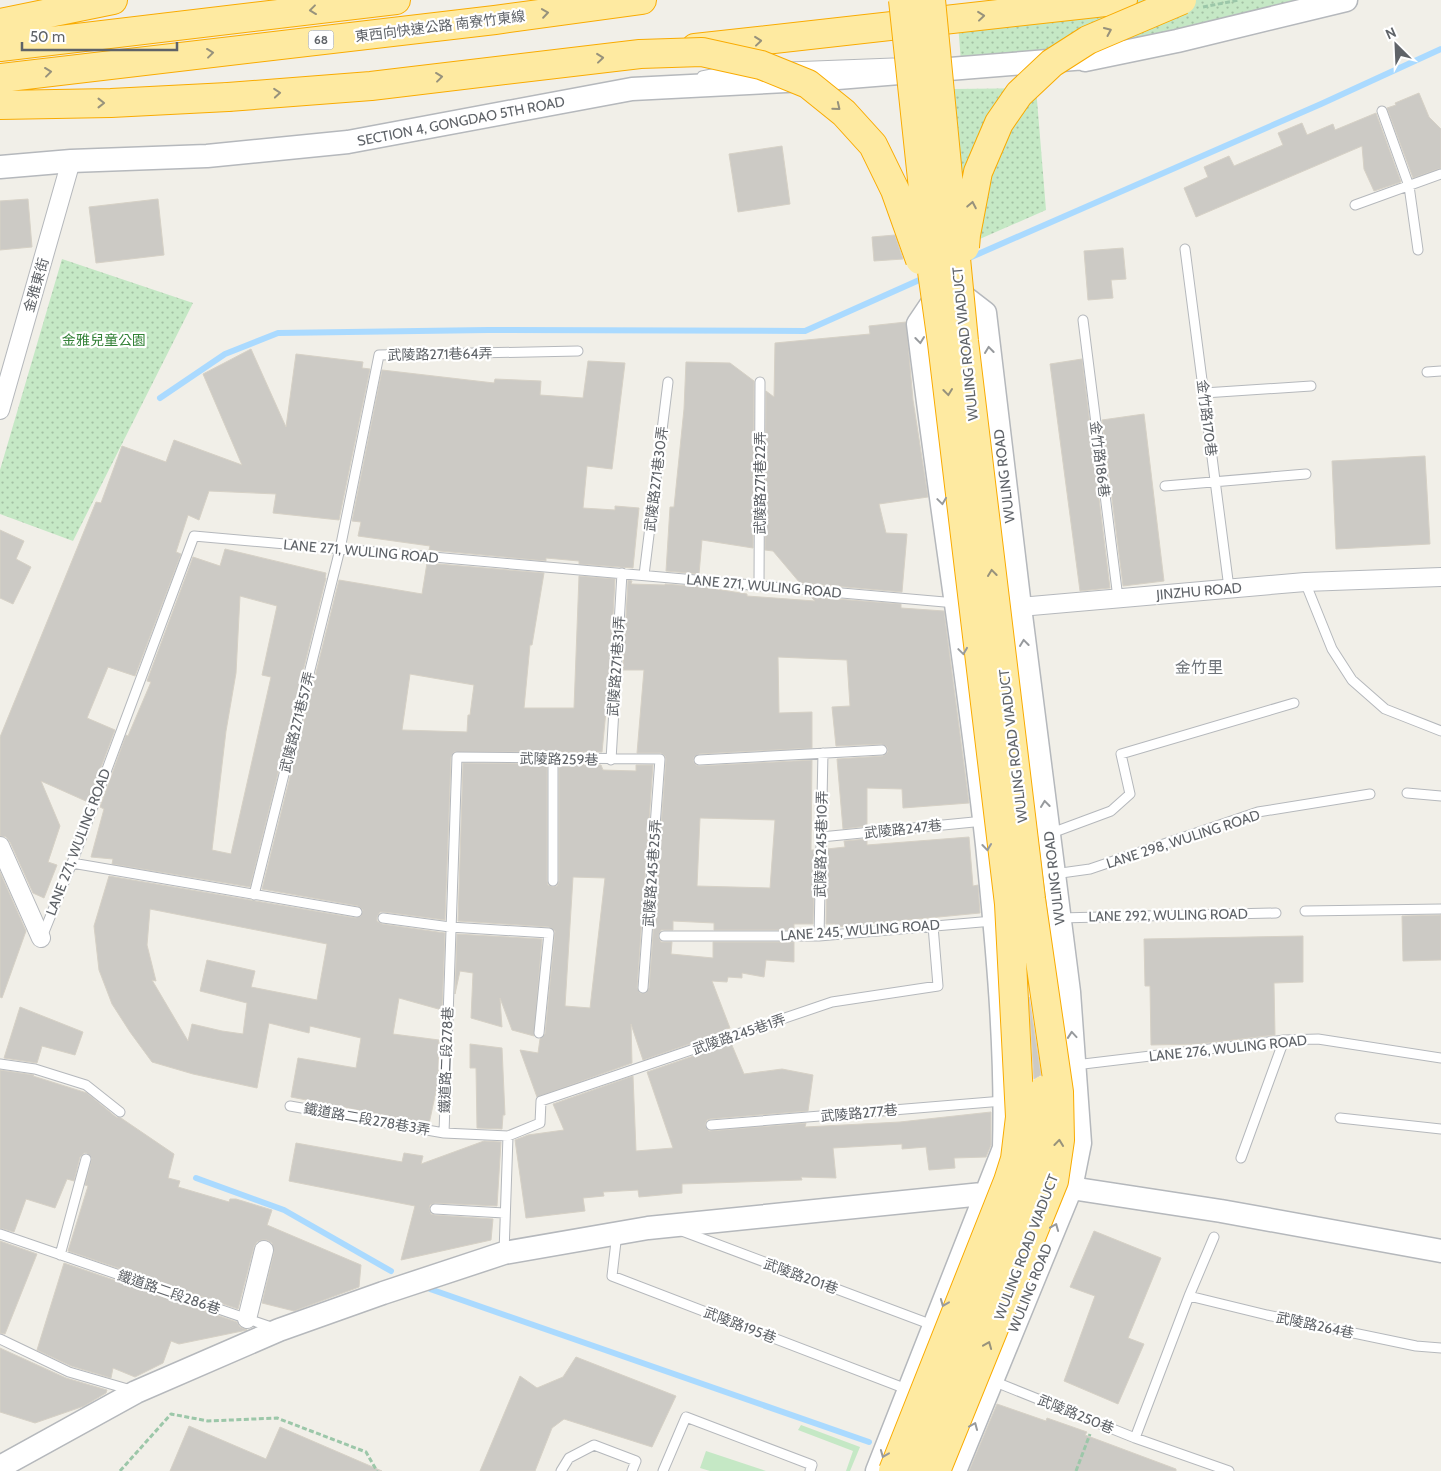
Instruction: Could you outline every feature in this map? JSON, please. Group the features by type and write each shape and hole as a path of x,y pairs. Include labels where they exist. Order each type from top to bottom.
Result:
{"highway":[{"path":"0,23 113,0"},
{"name":"68","path":"0,46 396,0"},
{"name":"東西向快速公路 南寮竹東線","path":"0,78 485,21 642,0"},
{"path":"0,105 111,104 371,86 640,54 904,12 1123,0"},
{"path":"953,342 966,235 978,172 999,123 1019,94 1052,63 1088,40 1182,0"},
{"name":"WULING ROAD VIADUCT","path":"893,1471 1008,1181 1015,1159 1020,1117 1012,908 953,342 932,11"},
{"name":"WULING ROAD VIADUCT","path":"904,12 930,254 953,342"},
{"path":"640,54 702,52 761,65 808,84 844,113 873,145 895,190 928,286 953,342"},
{"path":"914,1471 1027,1192 1040,1138 1044,1089 1042,1039 1012,908"},
{"name":"WULING ROAD VIADUCT","path":"936,1471 1054,1181 1060,1140 1059,1092 1012,908"}],"street":[{"name":"SECTION 4, GONGDAO 5TH ROAD","path":"0,167 71,161 208,156 348,142 632,89 918,67 1028,76 1098,57 1177,41 1346,0"},
{"path":"877,1471 988,1193 1004,1148 1012,908 984,821 972,709 918,324 946,283 918,67"},
{"name":"金雅東街","path":"0,410 71,161"},
{"name":"WULING ROAD","path":"946,283 985,313 1068,992 1080,1143 1071,1188 955,1471"},
{"name":"JINZHU ROAD","path":"957,602 1020,607 1305,582 1441,577"},
{"path":"972,709 1032,701"},
{"path":"0,846 41,938"},
{"path":"1012,908 1059,918"},
{"path":"0,1467 136,1392 279,1330 504,1253 618,1233 668,1226 1052,1187 1071,1188 1222,1211 1441,1251"},
{"path":"247,1319 264,1250"}],"lane":[{"path":"1382,111 1409,186 1418,250"},
{"path":"1355,206 1441,174"},
{"name":"金竹路170巷","path":"1185,249 1230,588"},
{"name":"金竹路186巷","path":"1083,320 1118,598"},
{"name":"武陵路271巷64弄","path":"340,549 379,355 578,351"},
{"path":"1427,372 1441,371"},
{"name":"武陵路271巷30弄","path":"644,575 668,382"},
{"name":"武陵路271巷22弄","path":"759,585 760,382"},
{"path":"1204,393 1311,386"},
{"path":"1165,486 1306,474"},
{"name":"LANE 271, WULING ROAD","path":"41,938 72,863 194,536 957,602"},
{"name":"武陵路271巷57弄","path":"254,895 340,549"},
{"name":"武陵路271巷31弄","path":"611,760 622,574"},
{"path":"1305,582 1332,650 1352,680 1385,709 1441,732"},
{"path":"1049,834 1111,811 1130,794 1120,754 1294,703"},
{"path":"699,760 882,750"},
{"name":"武陵路245巷10弄","path":"819,936 823,753"},
{"name":"武陵路259巷","path":"457,757 660,759"},
{"name":"鐵道路二段278巷","path":"457,757 444,1132 508,1136"},
{"path":"552,881 554,759"},
{"name":"武陵路245巷25弄","path":"643,988 660,759"},
{"path":"1406,793 1441,796"},
{"name":"LANE 298, WULING ROAD","path":"1054,874 1090,869 1258,812 1370,794"},
{"name":"武陵路247巷","path":"821,837 984,821"},
{"path":"72,863 357,912"},
{"name":"LANE 245, WULING ROAD","path":"664,936 819,936 933,926 1012,908"},
{"path":"1305,911 1441,909"},
{"name":"LANE 292, WULING ROAD","path":"1059,918 1276,913"},
{"path":"383,918 450,928 549,933 539,1033"},
{"name":"武陵路245巷1弄","path":"508,1136 540,1123 541,1101 832,1002 938,986 933,926"},
{"name":"LANE 276, WULING ROAD","path":"1075,1065 1284,1040 1318,1039 1441,1058"},
{"path":"1241,1158 1284,1040"},
{"path":"0,1064 35,1069 86,1085 120,1112"},
{"name":"武陵路277巷","path":"712,1125 1006,1100"},
{"name":"鐵道路二段278巷3弄","path":"290,1106 444,1132"},
{"path":"1340,1118 1441,1130"},
{"path":"504,1253 508,1136"},
{"path":"60,1254 86,1159"},
{"path":"436,1209 504,1213"},
{"name":"武陵路201巷","path":"668,1226 935,1326"},
{"name":"武陵路195巷","path":"618,1233 612,1276 909,1390"},
{"name":"鐵道路二段286巷","path":"0,1234 279,1330"},
{"path":"1135,1438 1214,1237"},
{"name":"武陵路264巷","path":"1190,1296 1267,1315 1407,1344 1441,1348"},
{"path":"0,1339 69,1372 136,1392"},
{"name":"武陵路250巷","path":"922,1359 993,1381 1135,1438 1229,1471"},
{"path":"663,1471 686,1417 812,1465 810,1471"},
{"path":"561,1471 569,1458 594,1444 636,1461 632,1471"}],"path":[{"path":"120,1471 171,1414 208,1421 277,1418 366,1452 377,1471"},
{"path":"1076,1471 1094,1422"}],"green space":[{"path":"1077,0 1310,0 1101,51 961,62 958,24"},
{"path":"1036,88 1046,210 966,245 954,89"},
{"name":"金雅兒童公園","path":"62,259 193,303 73,541 0,514 0,470"},
{"path":"801,1425 860,1447 850,1471 846,1471 853,1451 798,1430"},
{"path":"706,1451 766,1471 710,1471 700,1468"}],"building":[{"path":"1419,93 1429,117 1441,129 1441,168 1413,178 1387,108"},
{"path":"1376,113 1401,182 1374,191 1364,169 1362,146 1196,217 1184,188 1208,177 1204,167 1229,156 1234,166 1283,145 1278,133 1302,123 1307,135 1333,124 1335,130"},
{"path":"782,146 790,204 738,212 729,154"},
{"path":"28,199 32,247 0,250 0,201"},
{"path":"158,199 164,255 96,263 89,207"},
{"path":"895,235 903,259 874,261 872,237"},
{"path":"1123,248 1126,279 1111,280 1113,298 1088,300 1084,251"},
{"path":"906,322 913,400 928,497 879,504 886,533 907,534 902,592 800,583 773,551 765,550 766,391 774,397 775,343 870,334 869,326"},
{"path":"251,349 286,427 296,354 363,362 362,368 370,369 339,520 273,513 276,494 209,491 199,520 188,515 176,552 181,554 135,676 108,667 87,718 115,730 88,802 41,781 60,826 48,862 57,865 44,898 33,893 10,842 6,837 0,836 0,737 96,502 101,503 122,446 166,462 174,440 242,465 203,374"},
{"path":"1082,359 1110,588 1080,591 1050,364"},
{"path":"588,361 625,363 612,469 587,466 583,508 615,510 615,506 639,508 633,568 579,564 579,561 546,558 546,561 429,550 430,546 358,536 361,522 352,521 382,370 494,383 495,379 541,381 540,395 583,398"},
{"path":"686,362 730,363 754,381 753,548 702,540 699,574 666,571 670,507 674,507 684,409"},
{"path":"1144,414 1164,581 1123,586 1102,420"},
{"path":"1425,456 1430,544 1336,549 1332,461"},
{"path":"0,530 24,541 16,559 31,567 13,604 0,598"},
{"path":"225,549 326,573 250,887 112,864 113,859 91,857 104,809 100,807 126,735 128,736 151,682 147,681 193,557 220,566","holes":["240,596 277,606 262,675 271,677 231,854 212,850 226,731 236,673"]},
{"path":"427,563 544,573 532,645 530,645 524,708 574,708 579,576 615,579 610,670 602,752 454,752 451,757 445,920 384,912 380,912 377,917 377,921 382,924 445,933 442,1010 399,998 393,1034 439,1040 438,1082 429,1124 291,1097 298,1058 356,1068 361,1038 310,1026 309,1033 269,1023 257,1088 193,1074 152,1062 112,1004 99,970 94,926 109,876 356,918 361,916 363,910 358,906 262,889 339,580 422,594","holes":["410,674 474,685 470,715 468,715 467,732 402,730","150,909 327,944 317,1000 251,987 255,971 207,960 200,991 247,1003 243,1034 192,1024 188,1041 152,980 156,981 147,945"]},
{"path":"628,580 632,581 631,584 703,587 747,594 747,596 815,601 811,597 901,604 901,608 944,611 969,803 903,808 902,789 867,788 867,826 843,829 837,759 883,756 888,752 887,747 882,744 836,746 832,707 850,706 847,660 778,657 779,713 812,712 812,748 699,754 694,757 693,761 699,766 812,760 811,850 815,850 813,924 794,924 794,930 714,930 714,923 673,921 673,930 661,930 658,936 661,942 672,942 671,954 713,958 713,942 794,942 794,962 766,960 764,977 742,973 742,978 728,977 727,982 712,981 730,1028 726,1029 727,1031 643,1060 631,1024 632,1063 537,1097 520,1050 538,1053 540,1039 545,1034 555,931 549,927 458,921 463,763 547,764 547,881 548,885 553,887 557,886 559,881 559,764 601,765 603,770 636,771 636,765 653,765 637,988 640,993 646,993 649,988 666,759 661,753 637,753 644,670 623,670","holes":["700,818 775,820 770,888 697,886","573,877 605,878 590,1008 565,1006"]},
{"path":"969,837 973,886 978,885 980,913 835,927 835,924 826,924 827,849 845,847 844,841 867,839 867,845"},
{"path":"0,872 26,931 2,998 0,997"},
{"path":"1441,915 1441,960 1403,961 1402,916"},
{"path":"457,934 542,939 534,1036 512,1030 500,998 502,1027 471,1018 473,973 460,971 455,994"},
{"path":"1303,936 1303,982 1274,983 1275,1035 1199,1044 1151,1045 1150,986 1145,986 1144,939"},
{"path":"1029,997 1041,1075 1034,1079"},
{"path":"20,1007 83,1032 75,1055 42,1046 37,1063 4,1058"},
{"path":"731,1043 744,1074 782,1069 813,1075 808,1111 710,1119 707,1120 705,1125 709,1131 806,1123 805,1127 900,1122 991,1112 991,1145 986,1157 954,1158 955,1168 929,1170 926,1147 902,1149 902,1144 833,1148 836,1178 801,1177 802,1180 682,1184 682,1193 639,1197 638,1190 603,1192 604,1196 583,1198 585,1211 526,1218 515,1140 528,1135 564,1130 553,1104 633,1076 636,1151 673,1148 647,1072"},
{"path":"470,1044 502,1048 505,1115 503,1115 502,1129 477,1128 476,1068 470,1068"},
{"path":"0,1070 34,1075 87,1093 116,1117 121,1118 174,1154 168,1178 180,1181 178,1187 229,1202 230,1199 236,1199 272,1210 267,1225 361,1265 359,1287 294,1311 262,1303 274,1252 272,1243 262,1240 257,1242 254,1247 238,1309 68,1251 88,1186 85,1185 92,1158 87,1153 80,1157 74,1181 67,1179 55,1208 26,1199 14,1232 0,1228"},
{"path":"484,1141 501,1142 497,1206 435,1203 430,1205 429,1209 431,1214 435,1215 493,1219 491,1240 401,1260 415,1206 289,1181 296,1143 402,1162 404,1153 423,1156 421,1164"},
{"path":"1094,1231 1161,1258 1128,1338 1144,1344 1118,1404 1064,1381 1095,1296 1070,1287"},
{"path":"0,1241 37,1254 5,1334 0,1333"},
{"path":"64,1263 237,1322 240,1327 247,1330 179,1344 171,1341 163,1363 135,1377 113,1368 111,1378 71,1366 37,1350"},
{"path":"0,1348 66,1378 107,1390 106,1393 84,1406 35,1423 0,1412"},
{"path":"576,1357 676,1396 652,1447 564,1419 552,1428 535,1471 480,1471 520,1376 537,1388 563,1377"},
{"path":"997,1404 1046,1421 1047,1418 1087,1432 1085,1435 1176,1469 1176,1471 969,1471"},
{"path":"189,1426 266,1459 280,1427 382,1471 170,1471"}],"waterway":[{"path":"969,258 1321,104 1441,49"},
{"path":"160,398 225,354 278,333 488,330 805,331 926,277"},
{"path":"196,1178 284,1210 391,1271"},
{"path":"430,1289 869,1442"}],"district":[{"name":"金竹里","path":"1199,667"}]}
